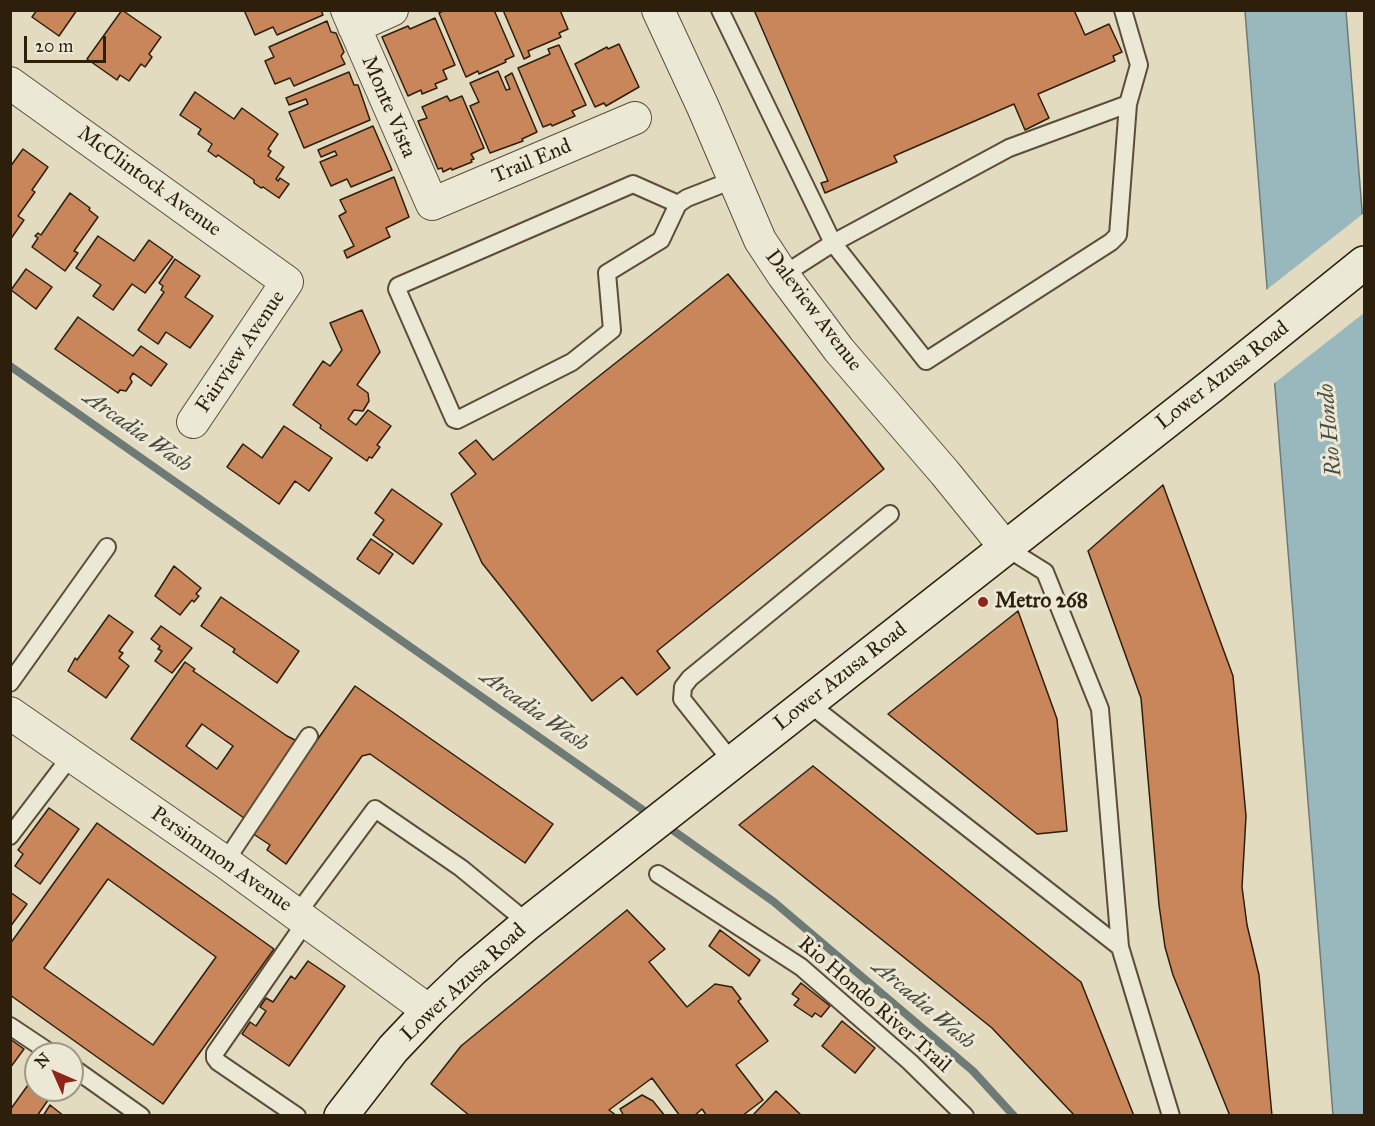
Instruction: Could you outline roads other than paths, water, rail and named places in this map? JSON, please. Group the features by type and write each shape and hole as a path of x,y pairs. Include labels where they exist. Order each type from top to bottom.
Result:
{"main road":[{"name":"Lower Azusa Road","path":"341,1116 393,1049 429,1011 471,971 528,923 1365,263"}],"street":[{"path":"350,19 392,10"},
{"name":"Daleview Avenue","path":"658,10 703,107 760,240 839,350 945,473 1005,547"},
{"name":"Monte Vista","path":"350,19 430,203"},
{"name":"McClintock Avenue","path":"10,83 287,281"},
{"name":"Trail End","path":"430,203 435,204 635,118"},
{"name":"Fairview Avenue","path":"193,422 287,281"},
{"name":"Persimmon Avenue","path":"10,713 225,862 429,1011"}],"lane":[{"path":"720,10 833,243 926,361 1111,242 1118,235 1128,104 1138,65 1123,10"},
{"path":"783,275 833,243 1009,148 1128,104"},
{"path":"678,204 633,184 398,286 397,289 454,419 457,420 572,362 612,330 607,273 661,240 678,204 687,198 733,180"},
{"path":"733,763 682,699 683,687 690,678 890,514"},
{"path":"10,682 107,547"},
{"path":"1005,547 1045,572 1100,709 1120,947 1171,1116"},
{"path":"808,703 1120,947"},
{"path":"225,862 309,736"},
{"path":"10,836 71,756"},
{"path":"297,1116 218,1062 214,1053 375,809 460,868 528,923"},
{"name":"Rio Hondo River Trail","path":"658,874 801,967 910,1062 965,1116"},
{"path":"10,1026 34,1042"},
{"path":"84,1076 141,1116"}],"water":[{"name":"Rio Hondo","path":"1245,11 1346,11 1364,235 1364,1115 1333,1115"}],"waterway":[{"name":"Arcadia Wash","path":"10,366 653,817"},
{"name":"Arcadia Wash","path":"664,824 774,902 973,1071 1014,1116"}],"place":[{"name":"Metro 268","path":"983,602"}]}
